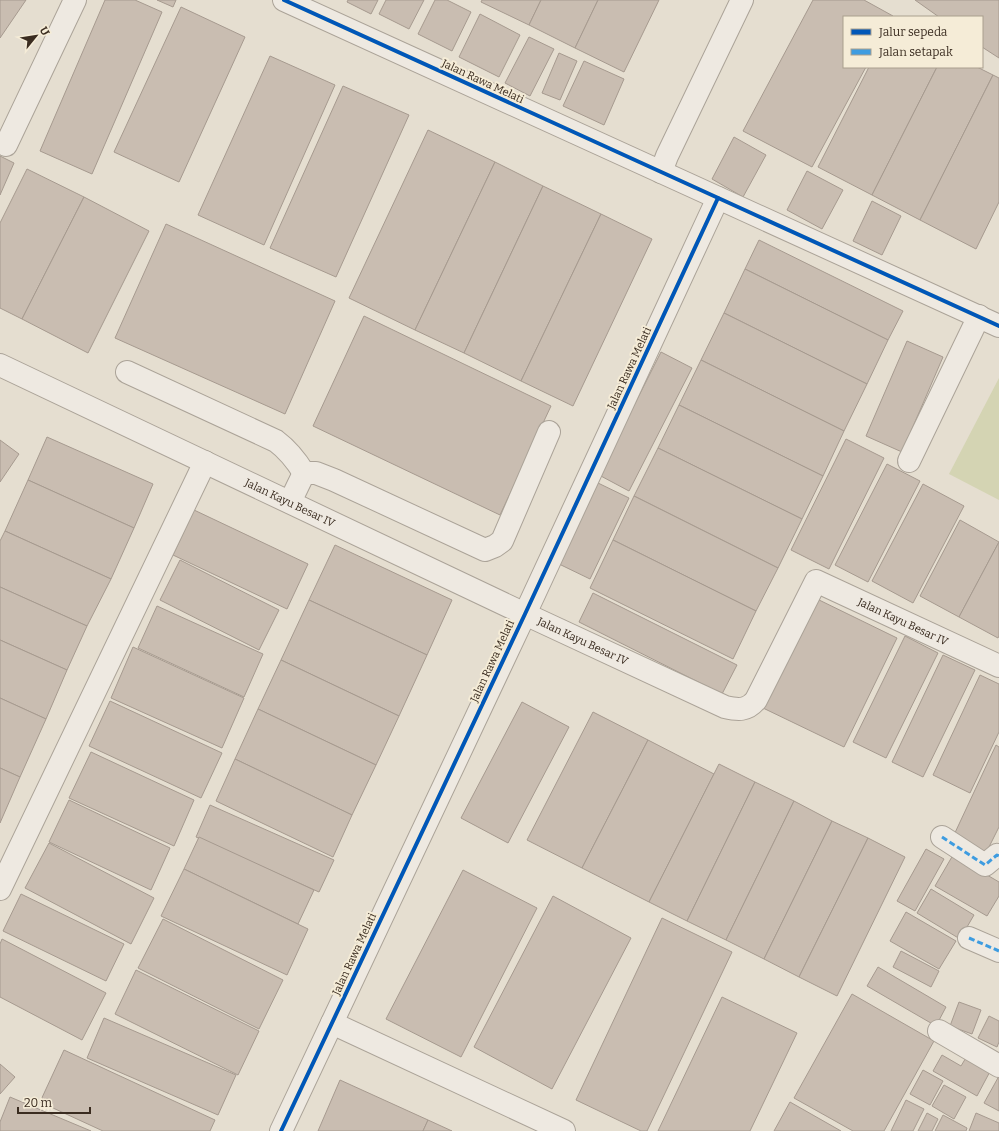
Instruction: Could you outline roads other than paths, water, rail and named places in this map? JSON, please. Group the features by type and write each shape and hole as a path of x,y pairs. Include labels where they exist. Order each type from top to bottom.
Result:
{"street":[{"path":"6,145 75,0"},
{"name":"Jalan Rawa Melati","path":"284,0 324,8 661,172 999,326"},
{"path":"661,172 667,156 742,0"},
{"name":"Jalan Rawa Melati","path":"281,1131 525,614 718,198"},
{"path":"909,461 979,316"},
{"name":"Jalan Kayu Besar IV","path":"0,365 525,614 725,707 737,710 744,709 756,700 816,581 999,666"},
{"path":"127,372 276,441 287,449 304,473"},
{"path":"304,473 316,473 334,480 485,550 502,541 549,432"},
{"path":"0,889 205,462"},
{"path":"290,502 304,473"},
{"path":"942,837 985,865 997,855 999,856"},
{"path":"969,938 999,951"},
{"path":"332,1023 564,1131"},
{"path":"939,1031 999,1066"}]}
